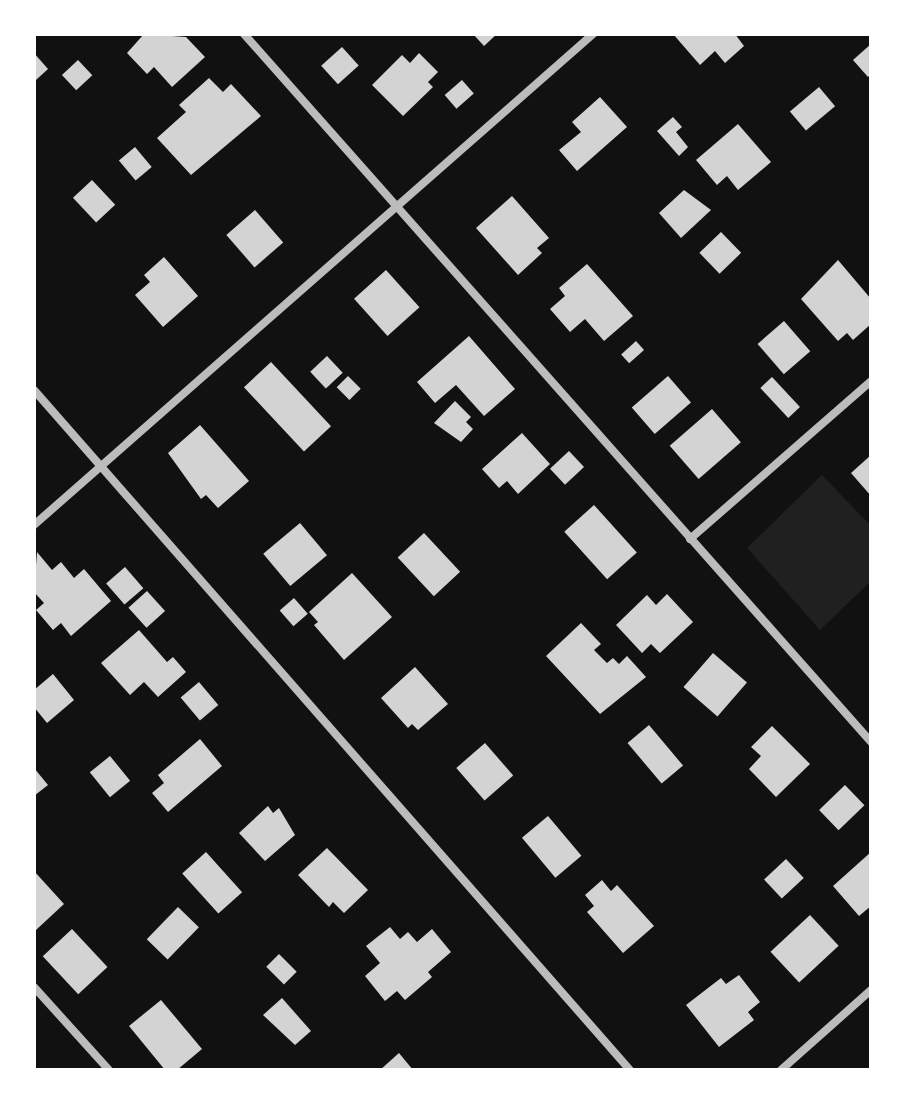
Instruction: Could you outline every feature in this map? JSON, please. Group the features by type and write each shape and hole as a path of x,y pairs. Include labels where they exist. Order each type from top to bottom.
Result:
{"street":[{"path":"244,34 871,742"},
{"path":"34,525 593,34"},
{"path":"690,539 871,381"},
{"path":"34,390 630,1070"},
{"path":"34,987 109,1070"},
{"path":"781,1070 871,990"}],"shaded area":[{"path":"822,475 871,526 871,581 820,630 747,548"}],"building":[{"path":"144,34 186,37 205,57 172,87 154,67 147,74 127,53"},
{"path":"473,34 497,34 484,46"},
{"path":"673,34 735,34 744,46 725,63 715,51 700,65"},
{"path":"871,44 871,74 868,77 853,60"},
{"path":"342,47 359,66 338,84 321,66"},
{"path":"34,53 48,69 36,80 34,77"},
{"path":"419,53 438,72 428,82 433,87 403,116 372,85 402,55 410,63"},
{"path":"78,60 92,75 76,90 62,75"},
{"path":"209,78 223,92 231,84 261,116 191,175 157,138 186,112 179,105"},
{"path":"462,80 474,94 456,109 445,95"},
{"path":"819,87 835,106 806,131 790,111"},
{"path":"600,97 627,127 577,171 559,150 581,132 572,122"},
{"path":"673,117 682,127 676,132 688,147 679,156 657,131"},
{"path":"738,124 771,162 738,190 727,176 717,185 696,160"},
{"path":"135,147 152,167 136,180 119,160"},
{"path":"92,180 115,205 96,223 73,198"},
{"path":"684,190 711,210 681,238 659,213"},
{"path":"512,196 549,238 537,248 542,253 518,275 476,228"},
{"path":"255,210 283,242 255,267 226,235"},
{"path":"721,232 741,253 720,274 699,253"},
{"path":"164,257 198,296 163,327 135,295 150,282 144,275"},
{"path":"838,260 871,299 871,324 853,340 847,333 838,341 801,299"},
{"path":"587,264 633,316 604,341 585,319 570,332 550,309 565,296 559,288"},
{"path":"386,270 419,307 388,336 354,299"},
{"path":"784,321 810,351 784,374 758,344"},
{"path":"469,336 515,389 484,416 456,385 435,403 417,382"},
{"path":"636,341 644,350 629,363 621,354"},
{"path":"327,356 343,373 326,389 310,372"},
{"path":"271,362 331,426 304,452 244,387"},
{"path":"348,376 361,389 349,400 337,387"},
{"path":"668,376 691,402 655,434 632,407"},
{"path":"772,377 800,407 788,418 760,388"},
{"path":"455,401 471,417 466,422 473,429 461,442 434,423"},
{"path":"712,409 741,442 699,479 670,446"},
{"path":"200,425 249,481 218,508 206,495 201,499 168,453"},
{"path":"522,433 550,464 518,494 507,481 499,488 482,469"},
{"path":"569,451 584,467 565,485 550,469"},
{"path":"871,455 871,496 851,473"},
{"path":"594,505 637,553 607,579 564,532"},
{"path":"300,523 327,555 290,586 263,554"},
{"path":"424,533 460,572 434,596 398,558"},
{"path":"37,552 52,570 61,562 74,578 84,569 111,601 71,636 61,623 53,630 36,610 44,603 34,592"},
{"path":"125,567 143,588 125,605 106,583"},
{"path":"352,573 392,617 344,660 314,625 318,622 309,612"},
{"path":"147,591 165,611 146,628 128,608"},
{"path":"667,594 693,622 660,653 651,644 642,653 616,625 647,595 656,605"},
{"path":"294,598 308,614 293,626 280,610"},
{"path":"581,623 601,644 594,650 607,663 613,658 619,664 627,656 646,677 600,714 546,656"},
{"path":"139,630 167,662 173,657 186,672 158,697 144,682 130,695 101,663"},
{"path":"713,653 747,683 717,716 683,687"},
{"path":"415,667 448,704 418,730 412,724 408,728 381,698"},
{"path":"53,674 74,700 47,723 34,707 34,690"},
{"path":"199,682 218,705 200,720 181,697"},
{"path":"649,725 683,766 662,784 628,743"},
{"path":"772,726 810,764 776,797 749,769 761,756 751,747"},
{"path":"200,739 222,766 168,812 152,793 164,783 158,775"},
{"path":"485,743 513,775 485,800 456,768"},
{"path":"110,756 130,781 110,797 90,772"},
{"path":"34,768 48,785 34,796"},
{"path":"845,785 864,805 839,830 819,810"},
{"path":"268,806 273,813 279,808 295,835 265,861 239,833"},
{"path":"548,816 581,856 555,878 522,838"},
{"path":"327,848 368,890 344,913 333,902 329,907 298,875"},
{"path":"206,852 242,892 218,914 182,873"},
{"path":"871,852 871,906 859,916 833,886"},
{"path":"786,859 804,878 782,898 764,879"},
{"path":"34,871 64,904 36,930 34,927"},
{"path":"602,880 611,891 617,885 654,926 623,953 587,912 594,906 585,895"},
{"path":"178,907 199,927 168,960 147,939"},
{"path":"810,915 839,946 799,983 771,952"},
{"path":"390,927 400,939 408,932 417,942 432,929 451,952 428,972 432,977 405,1000 397,991 385,1001 365,976 380,963 366,946"},
{"path":"72,929 107,967 78,994 43,956"},
{"path":"279,954 297,972 284,984 266,967"},
{"path":"739,975 760,1002 748,1012 754,1020 719,1047 686,1005 721,978 726,984"},
{"path":"282,998 311,1031 295,1045 263,1015"},
{"path":"161,1000 202,1049 177,1070 165,1070 129,1026"},
{"path":"399,1053 413,1070 380,1070"}]}
